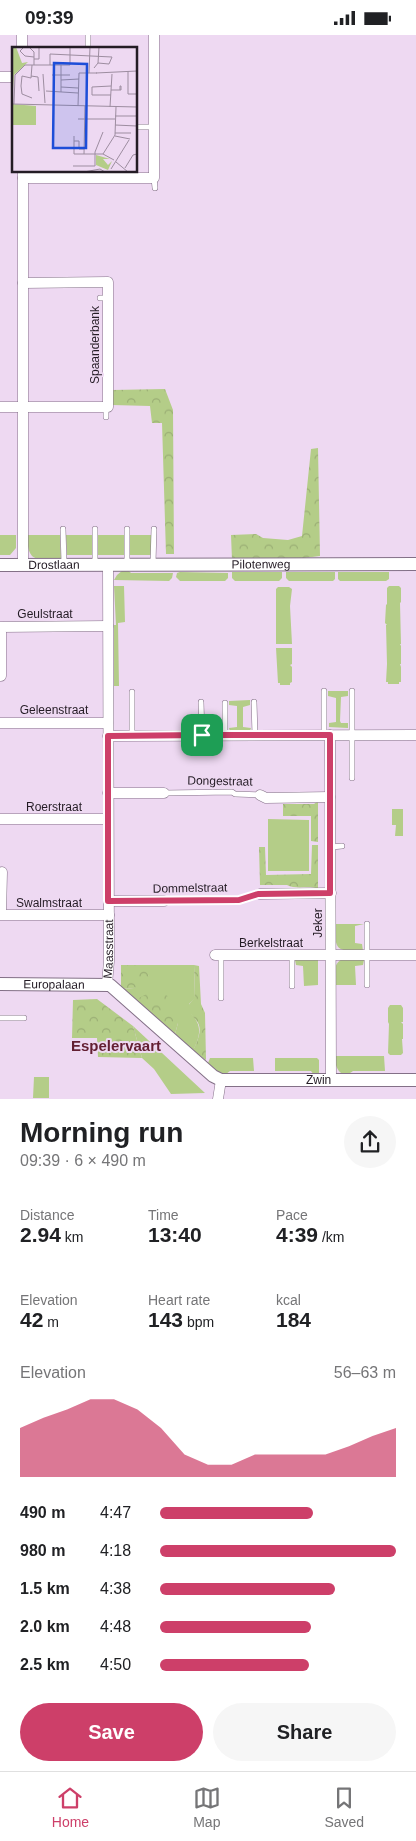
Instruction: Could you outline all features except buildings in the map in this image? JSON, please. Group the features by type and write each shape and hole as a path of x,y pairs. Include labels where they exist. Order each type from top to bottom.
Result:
{"street":[{"path":"23,565 23,175 154,183 154,35"},
{"name":"Spaanderbank","path":"0,407 106,412 108,407 104,298 108,283 23,283"},
{"name":"Drostlaan","path":"0,565 101,564"},
{"name":"Pilotenweg","path":"101,564 416,564"},
{"name":"Maasstraat","path":"101,564 108,626 109,968 107,984 114,988 213,1076 221,1080"},
{"name":"Geulstraat","path":"1,676 1,627 108,626"},
{"name":"Geleenstraat","path":"0,723 108,723"},
{"name":"Jeker","path":"327,735 330,797 331,1080"},
{"path":"108,736 416,735"},
{"name":"Dongestraat","path":"108,793 164,793"},
{"name":"Dongestraat","path":"260,795 266,798 330,797"},
{"name":"Roerstraat","path":"0,819 108,819"},
{"name":"Swalmstraat","path":"2,872 1,915 109,915"},
{"name":"Dommelstraat","path":"260,894 330,893"},
{"name":"Dommelstraat","path":"108,901 164,901"},
{"name":"Berkelstraat","path":"218,955 416,955"},
{"name":"Europalaan","path":"0,984 107,984"},
{"path":"218,1099 221,1080"},
{"name":"Zwin","path":"221,1080 416,1080"}],"lane":[{"path":"138,127 154,127"},
{"path":"64,529 64,564"},
{"path":"95,529 101,564"},
{"path":"127,529 127,564"},
{"path":"154,529 154,564"},
{"path":"324,691 327,735"},
{"path":"352,691 352,778"},
{"path":"132,692 132,736"},
{"path":"202,702 202,735"},
{"path":"254,702 255,735"},
{"path":"225,703 225,735"},
{"name":"Dongestraat","path":"164,793 232,792 235,794 260,795"},
{"path":"330,847 342,847"},
{"name":"Dommelstraat","path":"164,901 239,900 260,894"},
{"path":"367,924 368,985"},
{"path":"218,955 221,998"},
{"path":"292,955 292,985"},
{"path":"0,1018 24,1018"}],"green space":[{"path":"165,389 173,410 174,554 166,554 162,423 152,423 150,406 112,405 112,390"},
{"path":"318,448 320,556 289,560 232,560 231,535 256,534 263,538 288,540 302,536 311,449"},
{"path":"0,535 16,535 16,548 10,555 0,555"},
{"path":"27,535 60,535 61,559 35,558 29,551"},
{"path":"66,535 92,535 92,555 67,555"},
{"path":"98,535 125,535 125,555 98,555"},
{"path":"129,535 151,535 151,555 129,555"},
{"path":"123,570 128,570 131,573 173,573 169,581 114,580"},
{"path":"232,572 282,572 282,578 279,581 235,581 232,578"},
{"path":"286,572 335,572 335,579 333,581 289,581 286,578"},
{"path":"338,572 389,572 389,579 386,581 340,581 338,579"},
{"path":"177,573 228,573 228,578 225,581 180,581 176,577"},
{"path":"114,586 124,586 125,622 118,623 119,686 114,686 114,625 116,625"},
{"path":"389,586 399,586 401,588 401,682 399,684 388,684 386,682 387,625 385,623 387,588"},
{"path":"278,587 289,587 292,589 290,606 292,644 276,644 276,589"},
{"path":"276,648 292,648 292,664 290,665 292,667 292,682 290,685 280,685 278,683"},
{"path":"328,691 348,691 348,696 341,697 340,721 341,723 348,723 348,728 329,727 329,723 336,722 336,698 328,696"},
{"path":"250,700 250,705 243,707 243,727 251,728 250,731 230,731 229,728 237,727 237,706 229,705 229,701"},
{"path":"318,801 318,842 311,841 311,816 283,816 283,804 314,804"},
{"path":"392,809 403,809 403,836 395,836 396,825 392,825"},
{"path":"268,819 309,820 309,871 268,871"},
{"path":"312,845 318,845 318,889 287,885 260,885 259,847 265,847 266,875 311,874"},
{"path":"335,924 364,924 355,926 355,943 362,944 363,951 347,951 339,948 336,940"},
{"path":"318,959 318,985 304,986 303,966 296,965 295,960"},
{"path":"342,959 364,960 363,965 355,966 356,985 335,985 335,967"},
{"path":"121,965 149,965 149,975 146,982 134,988 121,989"},
{"path":"149,965 194,965 195,998 189,1004 190,1011 196,1019 199,1029 193,1051 175,1034 178,1023 137,1002 121,989 134,988 149,975"},
{"path":"194,965 199,966 201,1004 205,1013 206,1060 193,1051 200,1031 198,1024 187,1007 195,997"},
{"path":"154,990 169,997 171,1007 178,1016 175,1034 137,1002 139,998"},
{"path":"97,999 133,1026 142,1058 98,1057 97,1038 72,1038 73,1000"},
{"path":"390,1005 401,1005 403,1008 403,1022 401,1022 403,1024 403,1053 401,1055 390,1055 388,1053 388,1008"},
{"path":"133,1026 205,1093 171,1094 154,1069 142,1058"},
{"path":"335,1056 384,1056 385,1071 353,1071 349,1074 342,1074 337,1068"},
{"path":"210,1058 253,1058 254,1071 230,1071 226,1074 218,1072 208,1063"},
{"path":"275,1058 317,1058 319,1060 319,1074 314,1075 311,1071 275,1071"},
{"path":"34,1077 49,1077 49,1098 33,1098"}],"district":[{"name":"Espelervaart","path":"116,1046"}],"route":[{"path":"202,735 330,735 330,893 258,894 239,900 108,901 108,736 202,735"}]}
